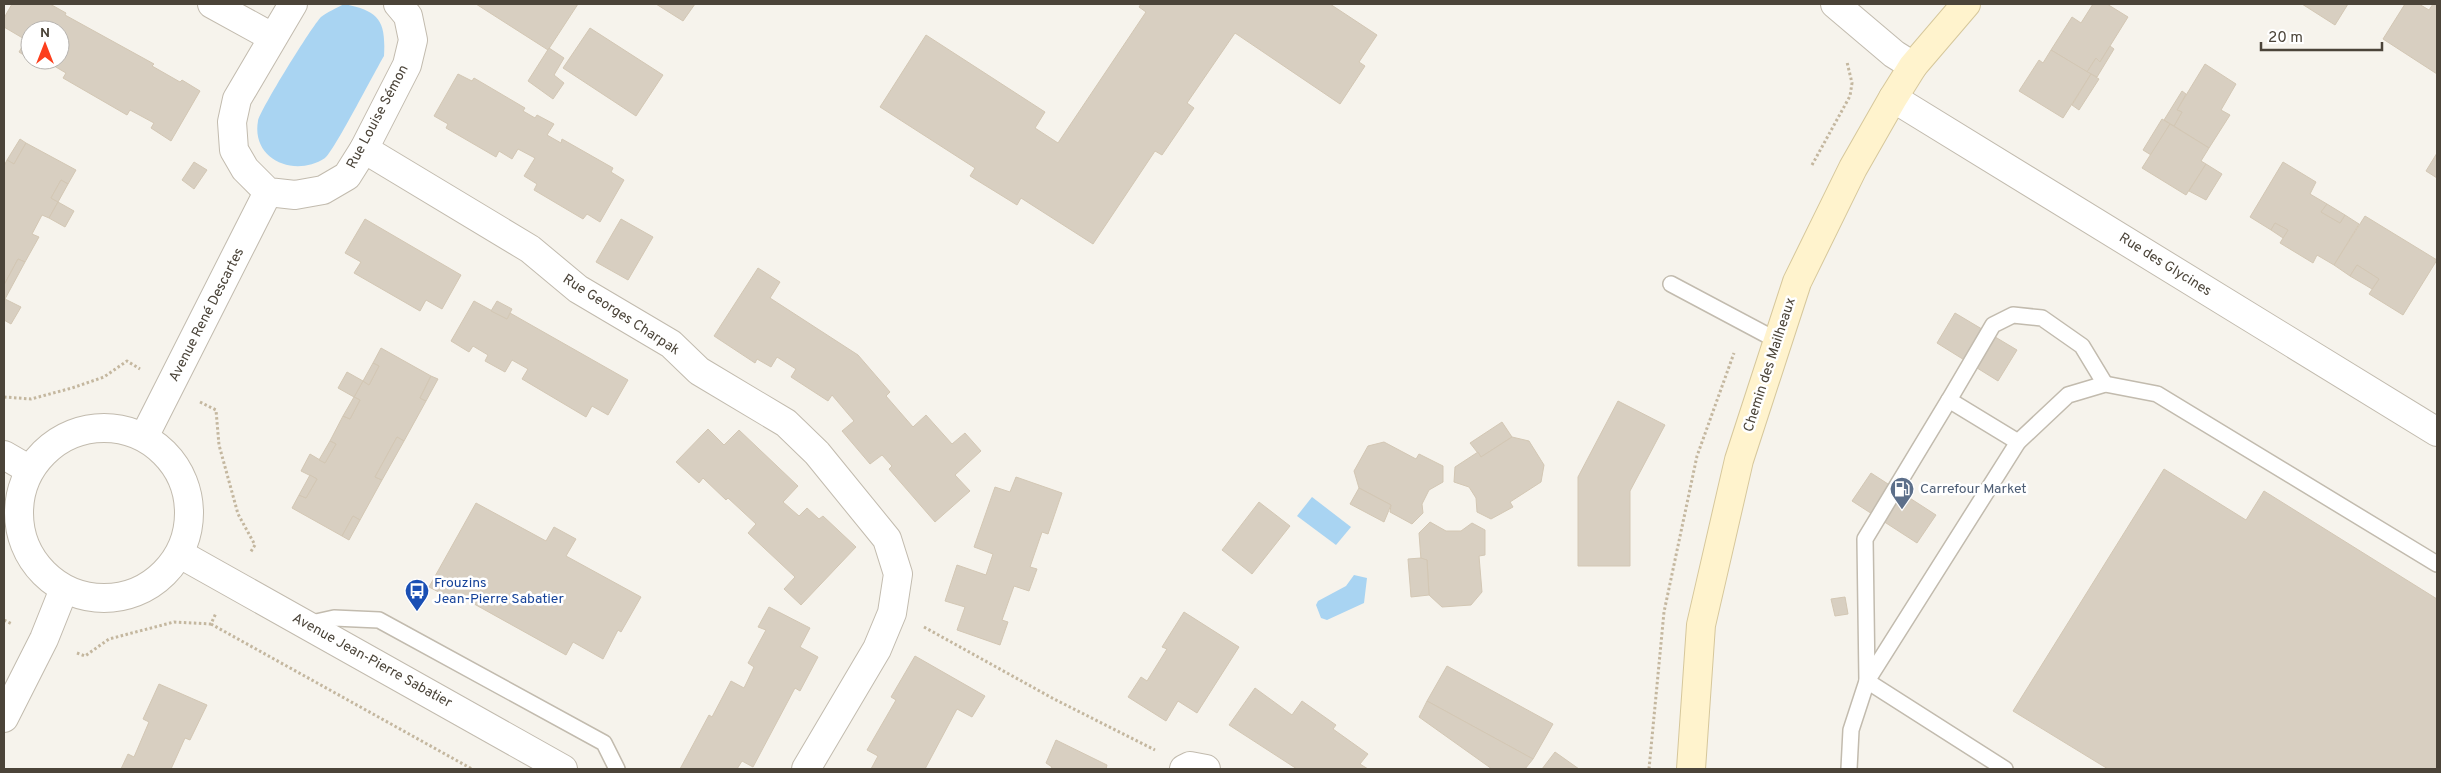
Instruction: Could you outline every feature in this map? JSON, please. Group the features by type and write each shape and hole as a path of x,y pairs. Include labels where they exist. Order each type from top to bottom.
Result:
{"street":[{"path":"212,4 272,37"},
{"path":"268,192 245,169 234,150 232,122 237,100 272,37 293,4"},
{"name":"Rue Louise Sémon","path":"268,192 295,195 323,190 346,176 364,149 407,65 413,40 408,16 398,4"},
{"path":"1835,4 1894,54 1913,66"},
{"name":"Chemin des Mailheaux","path":"1692,769 1701,625 1739,460 1797,282 1853,168 1893,98 1913,66 1966,4"},
{"name":"Rue des Glycines","path":"1893,98 2437,432"},
{"name":"Rue Georges Charpak","path":"364,149 530,249 578,289 672,344 700,371 786,423 817,453 888,539 898,574 892,613 877,649 806,769"},
{"name":"Avenue René Descartes","path":"144,438 268,192"},
{"path":"113,428 144,438 163,451 177,468 186,489 190,518 188,533 180,554 163,576 141,591 116,598 107,598 89,597 64,589 42,572 26,550 19,523 20,496 30,470 52,446 81,431 113,428"},
{"path":"4,455 30,470"},
{"name":"Avenue Jean-Pierre Sabatier","path":"180,554 563,769"},
{"path":"4,718 44,638 64,589"},
{"path":"1184,769 1190,766 1206,769"}],"lane":[{"path":"1671,284 1778,341"},
{"path":"1867,681 1865,539 1994,326 2013,315 2042,318 2082,346 2105,384"},
{"path":"1849,769 1851,730 1867,681 2018,442 2068,395 2105,384 2157,394 2437,564"},
{"path":"1949,400 2018,442"},
{"path":"307,624 334,618 379,620 604,743 617,769"},
{"path":"1867,681 2006,769"}],"path":[{"path":"4,396 31,399 104,378 127,361 216,410 219,445 238,514 255,545 232,582 211,624"},
{"path":"892,613 914,621 1054,699 1156,751 1160,757"},
{"path":"4,620 85,656 109,639 174,622 211,624 472,769"}],"water":[{"path":"344,4 365,10 378,19 384,34 384,56 345,127 325,158 313,164 301,166 278,162 268,155 261,146 258,135 258,121 267,101 321,17"},
{"path":"1312,497 1351,527 1336,545 1297,516"},
{"path":"1354,575 1367,578 1364,603 1327,620 1321,618 1316,605 1318,601 1346,586"}],"building":[{"path":"12,4 50,4 66,13 65,15 154,64 152,66 200,91 171,141 151,128 154,123 130,110 127,115 63,78 66,73 61,70 70,70 70,20 20,20 20,36 4,27 4,18"},
{"path":"476,4 578,4 548,50"},
{"path":"656,4 695,4 683,21"},
{"path":"1141,4 1330,4 1377,35 1359,62 1365,66 1340,104 1235,33 1187,103 1194,108 1162,155 1155,151 1093,244 1021,198 1017,205 970,176 975,168 880,107 926,35 1045,112 1035,128 1058,143 1146,12 1139,7"},
{"path":"2093,4 2107,4 2128,17 2100,62 2096,58 2087,72 2051,50 2072,17 2081,23"},
{"path":"2302,4 2348,4 2335,25"},
{"path":"2405,4 2419,4 2429,10 2433,4 2437,4 2437,74 2383,39"},
{"path":"590,28 663,75 636,116 563,68"},
{"path":"2110,46 2114,49 2097,77 2087,72 2096,58 2100,62"},
{"path":"549,48 564,58 554,75 564,83 553,99 528,81"},
{"path":"2051,50 2091,74 2063,118 2019,91 2039,60 2043,63"},
{"path":"2205,64 2236,84 2221,110 2230,115 2209,148 2174,126 2182,112 2177,110"},
{"path":"458,74 472,81 474,78 525,108 523,111 535,118 537,115 554,124 547,135 561,143 562,139 613,168 611,172 624,180 600,222 587,214 583,219 534,190 537,184 524,176 535,158 518,149 512,159 499,151 496,157 446,128 448,124 434,116"},
{"path":"2091,74 2099,79 2079,110 2072,105"},
{"path":"2182,91 2186,94 2177,110 2182,112 2174,126 2164,120"},
{"path":"2162,119 2170,124 2151,155 2143,150"},
{"path":"2170,124 2209,148 2201,161 2206,164 2186,195 2142,168"},
{"path":"20,139 26,143 14,164 7,160"},
{"path":"26,143 76,170 68,184 61,180 51,198 58,202 49,218 42,215 32,234 39,237 25,262 18,259 4,285 4,166 7,160 14,164"},
{"path":"2437,153 2437,178 2426,171"},
{"path":"194,162 207,170 194,189 182,180"},
{"path":"2283,162 2316,182 2310,194 2327,204 2321,212 2340,223 2345,215 2359,224 2334,265 2317,255 2313,263 2280,243 2288,230 2275,223 2271,230 2250,217"},
{"path":"2206,164 2222,174 2206,200 2189,191"},
{"path":"61,180 68,184 58,202 51,198"},
{"path":"58,202 74,211 65,227 49,218"},
{"path":"2327,204 2345,215 2340,223 2321,212"},
{"path":"2365,216 2437,260 2403,315 2369,294 2379,279 2357,265 2350,276 2334,265"},
{"path":"365,219 461,275 442,309 426,300 420,311 354,273 361,262 345,253"},
{"path":"621,219 653,237 628,280 596,262"},
{"path":"2275,223 2288,230 2283,238 2271,230"},
{"path":"18,259 25,262 5,299 4,285"},
{"path":"2357,265 2379,279 2372,289 2350,276"},
{"path":"758,268 780,282 770,298 858,355 890,392 886,396 913,427 926,415 952,444 965,433 981,451 955,475 970,491 935,522 889,469 892,466 882,455 870,464 842,431 854,421 832,395 828,401 791,377 796,369 777,357 771,367 757,359 755,363 714,336"},
{"path":"5,299 21,307 11,324 4,320"},
{"path":"474,301 507,319 510,313 628,380 608,415 592,406 586,417 522,379 528,369 512,360 505,372 485,361 488,355 473,346 469,352 451,341"},
{"path":"497,301 512,309 507,319 491,311"},
{"path":"1955,313 2017,350 1998,381 1937,343"},
{"path":"381,348 431,376 420,398 426,401 404,441 397,437 375,477 382,480 360,520 353,516 342,536 292,508 299,495 306,498 317,479 301,471 310,454 325,463 336,444 330,441 343,416 350,419 360,400 354,397 363,381 369,385 379,366 373,363"},
{"path":"373,363 379,366 369,385 363,381"},
{"path":"347,372 363,381 354,397 338,388"},
{"path":"431,376 438,379 426,401 420,398"},
{"path":"354,397 360,400 350,419 343,416"},
{"path":"1618,401 1665,425 1630,491 1630,566 1578,566 1578,477"},
{"path":"1502,422 1512,437 1481,457 1470,443"},
{"path":"708,429 724,445 739,430 798,486 783,502 799,516 807,508 819,519 823,516 856,547 801,605 784,589 795,577 748,533 756,524 728,498 726,500 703,478 699,483 676,462"},
{"path":"397,437 404,441 382,480 375,477"},
{"path":"1512,437 1529,441 1544,465 1541,482 1510,502 1513,507 1491,519 1477,512 1476,498 1469,487 1454,482 1455,467 1478,452 1481,457"},
{"path":"330,441 336,444 325,463 319,460"},
{"path":"1384,442 1416,459 1419,454 1443,466 1443,482 1429,490 1422,504 1423,513 1412,524 1390,512 1391,505 1359,488 1354,471 1368,446"},
{"path":"2164,469 2246,520 2264,491 2437,599 2437,769 2108,769 2013,711"},
{"path":"1871,473 1936,515 1917,543 1852,501"},
{"path":"310,475 317,479 306,498 299,495"},
{"path":"1016,477 1062,493 1048,534 1042,532 1030,567 1037,569 1029,591 1014,586 1002,620 1008,622 1000,645 957,630 965,607 945,601 957,565 986,575 993,554 974,547 995,487 1010,492"},
{"path":"1359,488 1391,505 1384,522 1350,504"},
{"path":"1259,502 1290,526 1252,574 1222,550"},
{"path":"476,503 546,541 554,527 576,539 566,556 641,597 621,632 618,630 603,659 573,642 566,655 467,600 464,605 429,587"},
{"path":"353,516 360,520 349,540 342,536"},
{"path":"1430,522 1446,531 1461,531 1472,523 1485,530 1485,555 1479,556 1482,592 1471,605 1442,607 1429,595 1427,560 1421,560 1419,533"},
{"path":"1421,558 1427,560 1429,595 1411,597 1408,559"},
{"path":"1845,597 1848,614 1835,616 1831,599"},
{"path":"769,607 810,628 800,647 818,657 800,691 795,688 753,767 742,761 737,769 680,769 709,715 712,717 731,681 744,688 754,667 748,663 766,630 758,627"},
{"path":"1184,612 1239,647 1197,713 1178,701 1166,721 1128,697 1141,677 1147,681 1167,649 1162,647"},
{"path":"915,656 985,696 972,717 957,709 925,769 871,769 878,756 867,750 896,700 891,697"},
{"path":"1447,666 1553,724 1533,759 1427,701"},
{"path":"159,684 207,705 190,740 185,738 171,769 121,769 128,754 134,757 149,722 143,719"},
{"path":"1255,688 1292,715 1302,701 1336,725 1333,729 1368,754 1360,764 1368,769 1297,769 1229,725"},
{"path":"1427,701 1533,759 1525,769 1492,769 1419,717"},
{"path":"1056,740 1107,765 1106,769 1051,769 1052,767 1046,763"},
{"path":"1555,752 1579,769 1542,769"}],"place":[{"name":"Carrefour Market","path":"1902,510"},
{"name":"Frouzins Jean-Pierre Sabatier","path":"417,612"}]}
